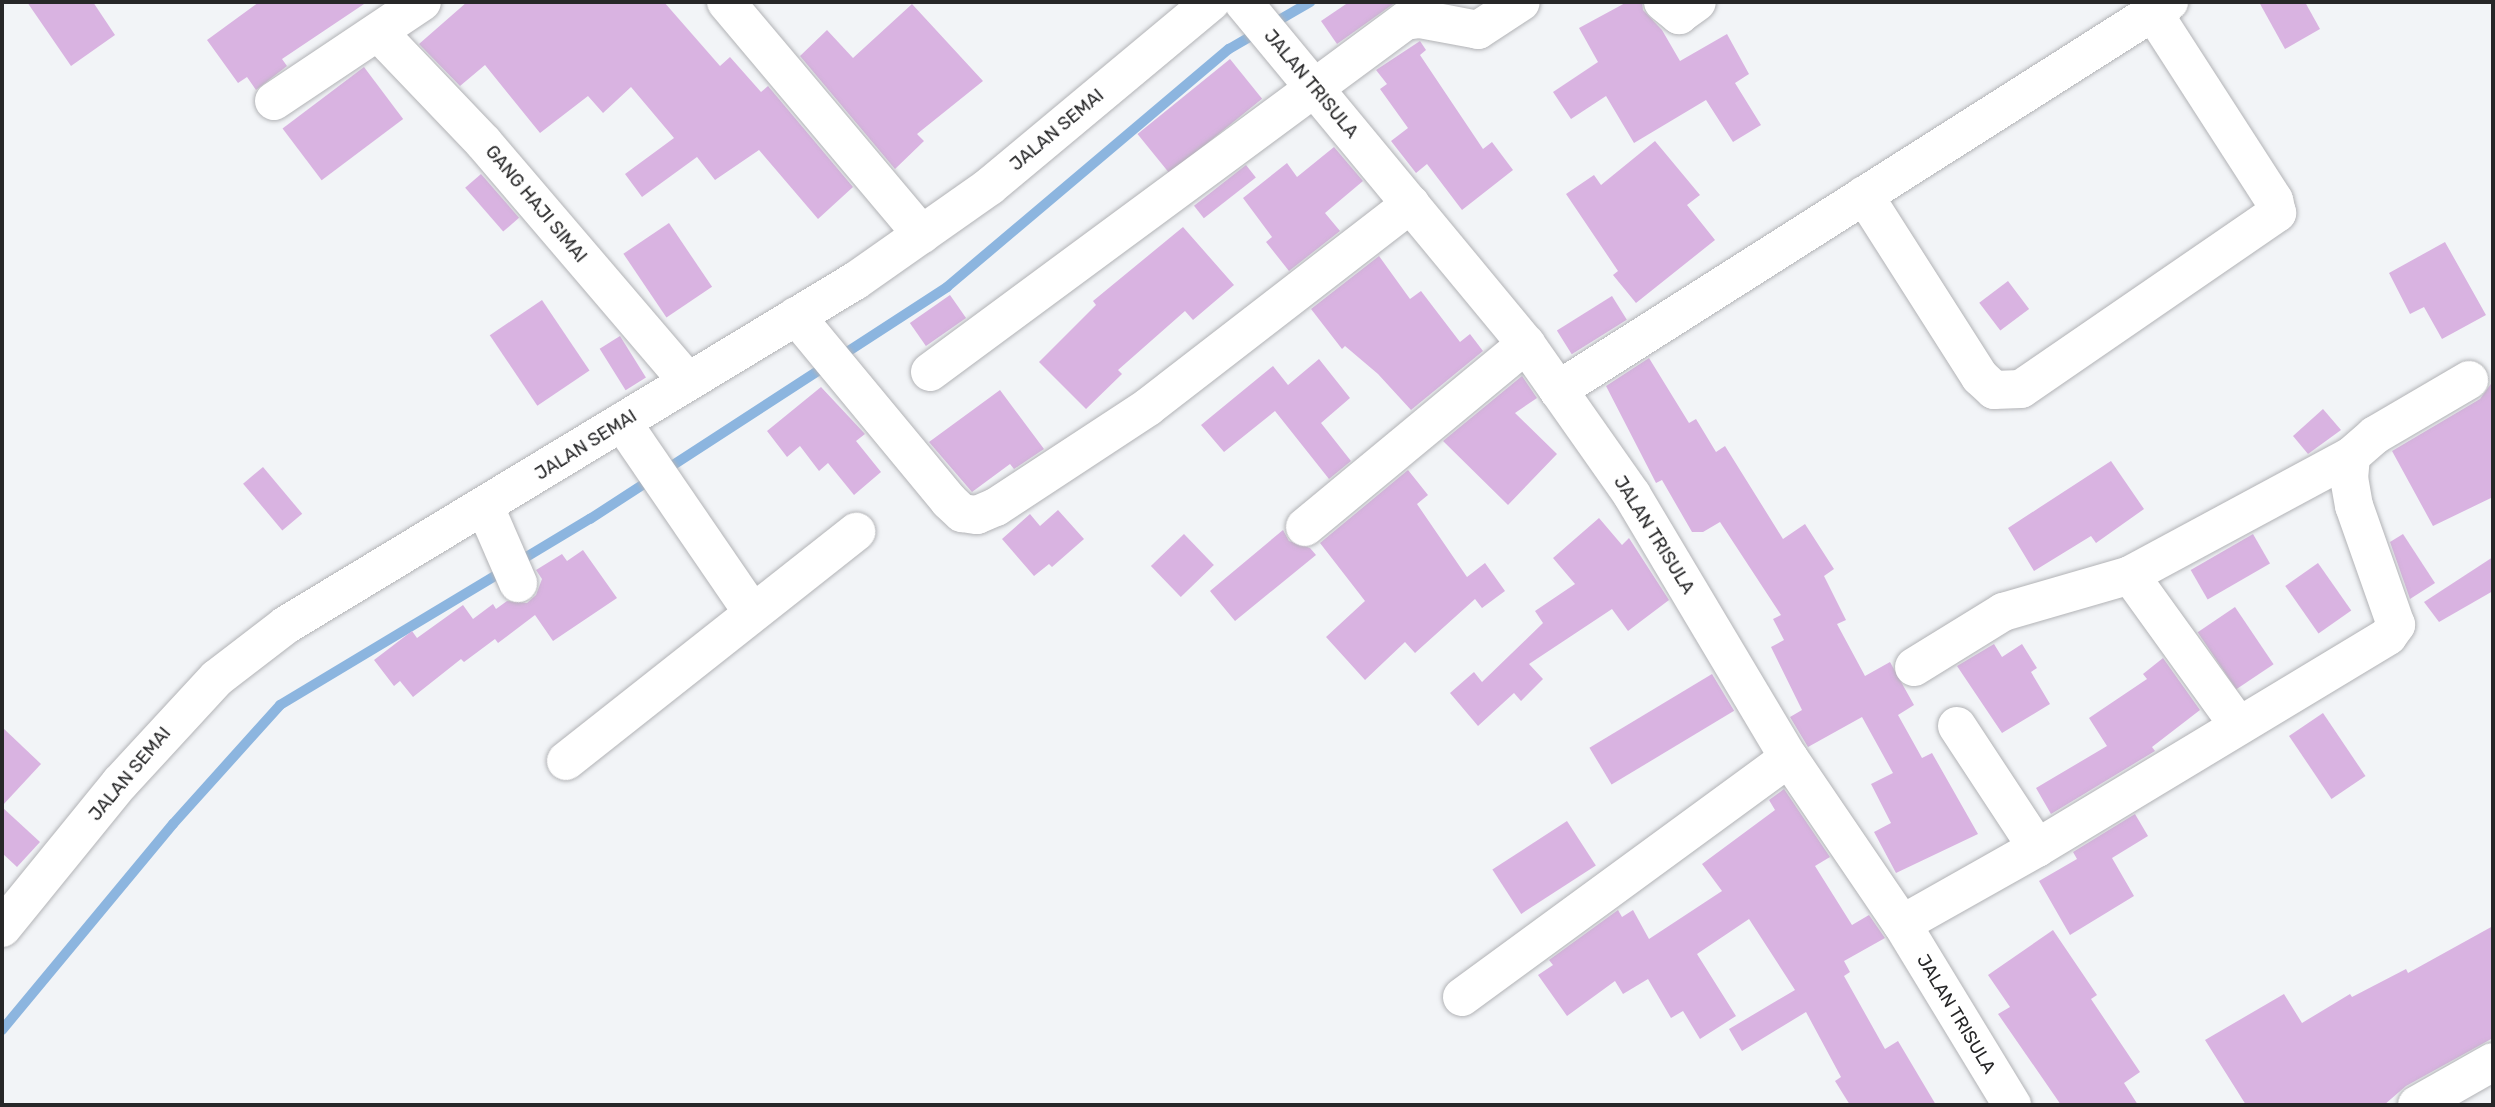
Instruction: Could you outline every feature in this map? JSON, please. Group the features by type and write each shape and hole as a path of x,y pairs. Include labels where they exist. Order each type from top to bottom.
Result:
{"street":[{"path":"274,101 422,2"},
{"path":"726,2 922,235"},
{"name":"JALAN SEMAI","path":"2,928 120,783 217,678 286,625 501,542 622,422 687,381 804,326 990,186 1211,2"},
{"name":"JALAN TRISULA","path":"1243,2 1526,344 1632,495 1789,758 1902,924 2012,1105"},
{"path":"930,372 1405,21 1420,19 1478,30 1521,2"},
{"path":"1663,2 1679,15 1698,2"},
{"path":"1558,390 1864,195 2161,7 2278,210 2021,389 1994,390 1980,377 1864,195"},
{"name":"GANG HAJI SIMAI","path":"378,32 484,143 687,381"},
{"path":"804,326 851,387 949,500 962,513 976,515 996,507 1148,407 1412,204"},
{"path":"1305,527 1526,344"},
{"path":"1914,667 2003,612 2130,575 2351,456 2375,435 2469,380"},
{"path":"622,422 752,612"},
{"path":"1902,924 2037,848 2388,636 2396,625 2354,506 2349,479 2351,456"},
{"path":"566,761 856,532"},
{"path":"2130,575 2238,725"},
{"path":"1957,726 2037,848"},
{"path":"1462,998 1789,758"},
{"path":"2417,1105 2493,1062"}],"building":[{"path":"27,2 93,2 115,35 71,66"},
{"path":"259,2 367,2 282,59 287,66 256,90 247,77 238,83 207,40"},
{"path":"467,2 664,2 720,66 730,57 761,92 768,86 853,187 818,219 759,150 715,180 697,157 642,197 625,174 674,138 631,87 603,113 588,96 540,133 485,65 460,86 419,44"},
{"path":"1349,2 1396,2 1337,44 1321,21"},
{"path":"1627,2 1642,2 1643,10 1662,30 1680,61 1727,34 1749,74 1735,83 1761,125 1733,142 1706,100 1634,143 1606,96 1571,119 1553,92 1598,62 1579,28"},
{"path":"2259,2 2305,2 2320,29 2285,49"},
{"path":"912,4 983,81 917,134 924,141 895,169 800,56 827,30 853,58"},
{"path":"1420,41 1426,50 1420,55 1483,149 1492,142 1513,170 1462,210 1427,164 1416,173 1391,141 1408,128 1380,89 1387,84 1376,70"},
{"path":"1230,59 1262,99 1170,174 1138,134"},
{"path":"364,67 403,119 322,180 283,128"},
{"path":"1655,141 1700,195 1687,205 1715,240 1636,303 1613,275 1618,271 1566,194 1594,175 1601,185"},
{"path":"1334,147 1363,181 1325,213 1340,231 1289,271 1266,242 1272,237 1243,198 1287,163 1297,177"},
{"path":"1246,165 1256,178 1204,218 1194,206"},
{"path":"481,174 519,218 503,232 465,188"},
{"path":"669,223 712,287 666,318 623,254"},
{"path":"1183,227 1234,285 1193,320 1185,311 1118,370 1122,374 1086,409 1039,362 1096,305 1093,301"},
{"path":"2445,242 2486,315 2442,339 2424,307 2410,314 2389,273"},
{"path":"1379,256 1410,299 1421,291 1460,342 1470,334 1483,351 1411,410 1378,374 1345,346 1342,349 1311,309"},
{"path":"2008,281 2029,309 2000,331 1979,303"},
{"path":"950,295 966,318 926,346 910,323"},
{"path":"1612,296 1627,320 1572,354 1557,330"},
{"path":"542,300 590,370 537,406 490,335"},
{"path":"620,336 646,378 626,390 600,349"},
{"path":"1649,358 1689,423 1696,419 1716,452 1725,446 1783,539 1805,524 1834,569 1824,576 1846,620 1837,624 1865,676 1890,662 1914,705 1898,715 1922,758 1932,753 1978,834 1896,873 1874,832 1891,823 1871,784 1893,773 1862,717 1808,747 1790,717 1802,710 1771,647 1784,640 1773,619 1781,615 1720,522 1703,532 1692,532 1662,480 1656,483 1606,386"},
{"path":"1319,359 1350,398 1321,423 1351,461 1329,479 1275,411 1224,452 1201,425 1273,366 1288,385"},
{"path":"1522,376 1537,398 1515,413 1557,454 1508,505 1443,441"},
{"path":"2493,381 2493,497 2433,526 2392,451 2480,399"},
{"path":"821,387 865,434 856,441 881,472 854,495 828,463 819,471 800,446 787,457 767,431"},
{"path":"1000,390 1044,449 1014,469 1010,464 972,492 929,442"},
{"path":"2323,409 2341,430 2308,454 2293,436"},
{"path":"2111,461 2144,509 2096,543 2091,536 2034,571 2008,528"},
{"path":"263,467 302,514 282,530 243,484"},
{"path":"1408,470 1428,495 1417,504 1467,577 1485,563 1505,591 1482,608 1475,599 1415,653 1405,642 1365,680 1326,637 1365,601 1320,543"},
{"path":"1058,510 1084,539 1052,567 1049,564 1034,576 1002,539 1030,514 1040,526"},
{"path":"1599,518 1622,545 1629,538 1669,600 1628,631 1612,609 1529,664 1543,679 1521,701 1514,693 1478,726 1450,693 1474,672 1482,682 1543,623 1535,611 1575,584 1553,558"},
{"path":"1283,530 1289,541 1310,548 1316,555 1235,621 1210,591"},
{"path":"1184,534 1214,565 1181,597 1151,566"},
{"path":"2253,534 2270,563 2208,599 2191,570"},
{"path":"2403,534 2435,583 2410,599 2390,542"},
{"path":"583,550 617,598 553,641 535,615 498,643 495,639 464,662 461,659 413,697 400,681 394,686 374,660 412,631 417,638 463,605 473,619 493,604 496,609 507,601 527,603 536,595 542,579 536,570 562,554 567,561"},
{"path":"2493,557 2493,591 2439,622 2424,602"},
{"path":"2318,563 2351,611 2319,633 2285,586"},
{"path":"2235,607 2274,664 2236,689 2198,632"},
{"path":"1994,644 2002,657 2022,644 2037,668 2031,672 2050,704 2002,733 1957,666"},
{"path":"2163,658 2200,710 2152,747 2155,751 2051,814 2036,788 2107,746 2089,718 2147,679 2143,674"},
{"path":"1712,674 1734,711 1612,785 1589,748"},
{"path":"2323,713 2365,776 2332,799 2289,736"},
{"path":"2,727 41,764 2,806"},
{"path":"1784,789 1830,857 1815,866 1852,925 1869,915 1885,938 1844,961 1850,972 1844,976 1885,1049 1898,1041 1936,1105 1850,1105 1835,1081 1841,1077 1806,1012 1742,1051 1729,1029 1795,990 1749,919 1697,954 1736,1016 1700,1039 1683,1011 1671,1018 1648,979 1623,994 1615,981 1567,1016 1538,975 1553,965 1549,960 1618,910 1622,917 1633,910 1649,939 1722,891 1702,864 1775,810 1769,800"},
{"path":"2,807 40,842 17,867 2,853"},
{"path":"2135,814 2148,836 2112,858 2134,896 2070,935 2039,881 2077,859 2073,852"},
{"path":"1567,821 1596,865 1521,914 1492,869"},
{"path":"2493,926 2493,1038 2406,1086 2384,1105 2246,1105 2205,1040 2284,994 2302,1023 2350,994 2352,997 2406,969 2408,973"},
{"path":"2053,930 2097,995 2091,999 2140,1072 2124,1083 2138,1105 2061,1105 1998,1014 2010,1007 1988,975"}],"waterway":[{"path":"2,1030 173,824 280,705 590,519 947,287 1229,49 1310,2"}]}
